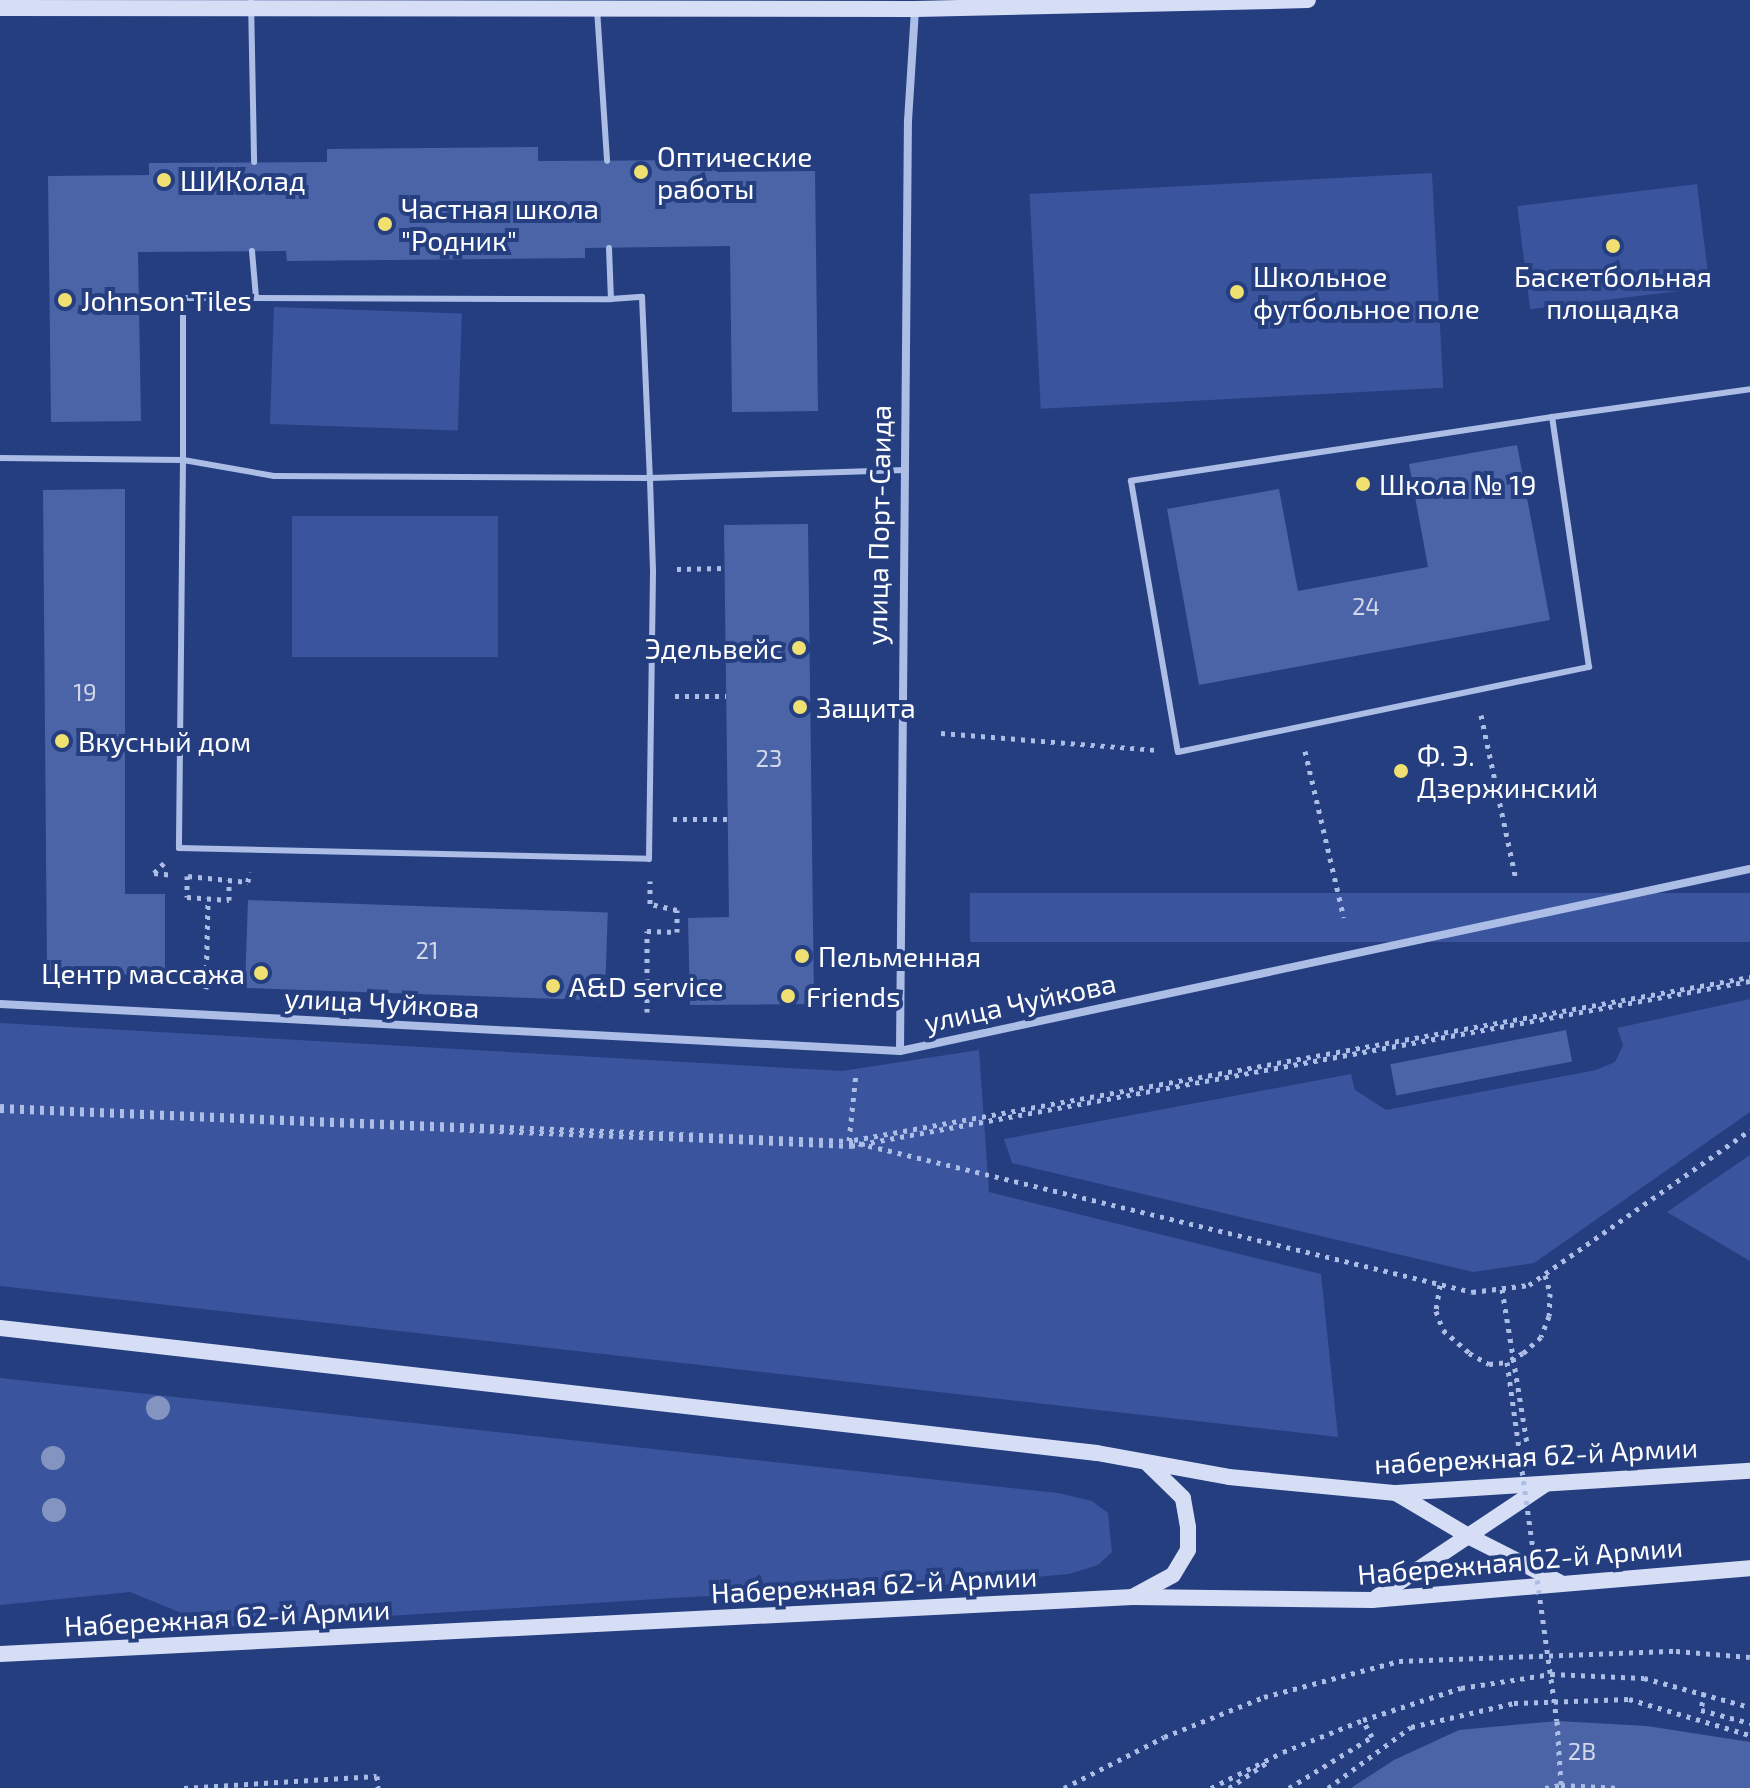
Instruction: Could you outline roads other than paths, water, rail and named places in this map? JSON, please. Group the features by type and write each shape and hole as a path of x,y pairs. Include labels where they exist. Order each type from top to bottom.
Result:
{"main road":[{"path":"0,8 251,5 597,9 1308,0"},
{"name":"набережная 62-й Армии","path":"0,1328 1097,1453 1229,1477 1396,1493 1750,1471"},
{"path":"1133,1597 1173,1575 1188,1550 1183,1498 1148,1464"},
{"path":"1372,1600 1470,1537 1546,1483"},
{"path":"1396,1493 1470,1537 1562,1583"},
{"name":"Набережная 62-й Армии","path":"0,1654 1133,1597 1372,1600 1750,1568"}],"street":[{"name":"улица Порт-Саида","path":"900,1051 900,739 906,470 908,121 915,4"},
{"name":"улица Чуйкова","path":"0,1004 900,1051 1750,869"}],"lane":[{"path":"251,5 254,162"},
{"path":"597,9 607,161"},
{"path":"609,248 611,299"},
{"path":"252,251 256,298"},
{"path":"642,297 653,570 649,859 179,848 183,298 256,298 642,297"},
{"path":"1552,417 1589,667 1178,752 1131,481 1552,417 1750,389"},
{"path":"0,458 183,460 274,476 650,478 906,470"}],"place":[{"name":"Оптические работы","path":"641,172"},
{"name":"ШИКолад","path":"164,180"},
{"name":"Частная школа \"Родник\"","path":"385,224"},
{"name":"Баскетбольная площадка","path":"1613,246"},
{"name":"Школьное футбольное поле","path":"1237,292"},
{"name":"Johnson Tiles","path":"65,300"},
{"name":"Школа № 19","path":"1363,484"},
{"name":"Эдельвейс","path":"799,648"},
{"name":"Защита","path":"800,707"},
{"name":"Вкусный дом","path":"62,741"},
{"name":"Ф. Э. Дзержинский","path":"1401,771"},
{"name":"Пельменная","path":"802,956"},
{"name":"Центр массажа","path":"261,973"},
{"name":"A&D service","path":"553,986"},
{"name":"Friends","path":"788,996"}]}
